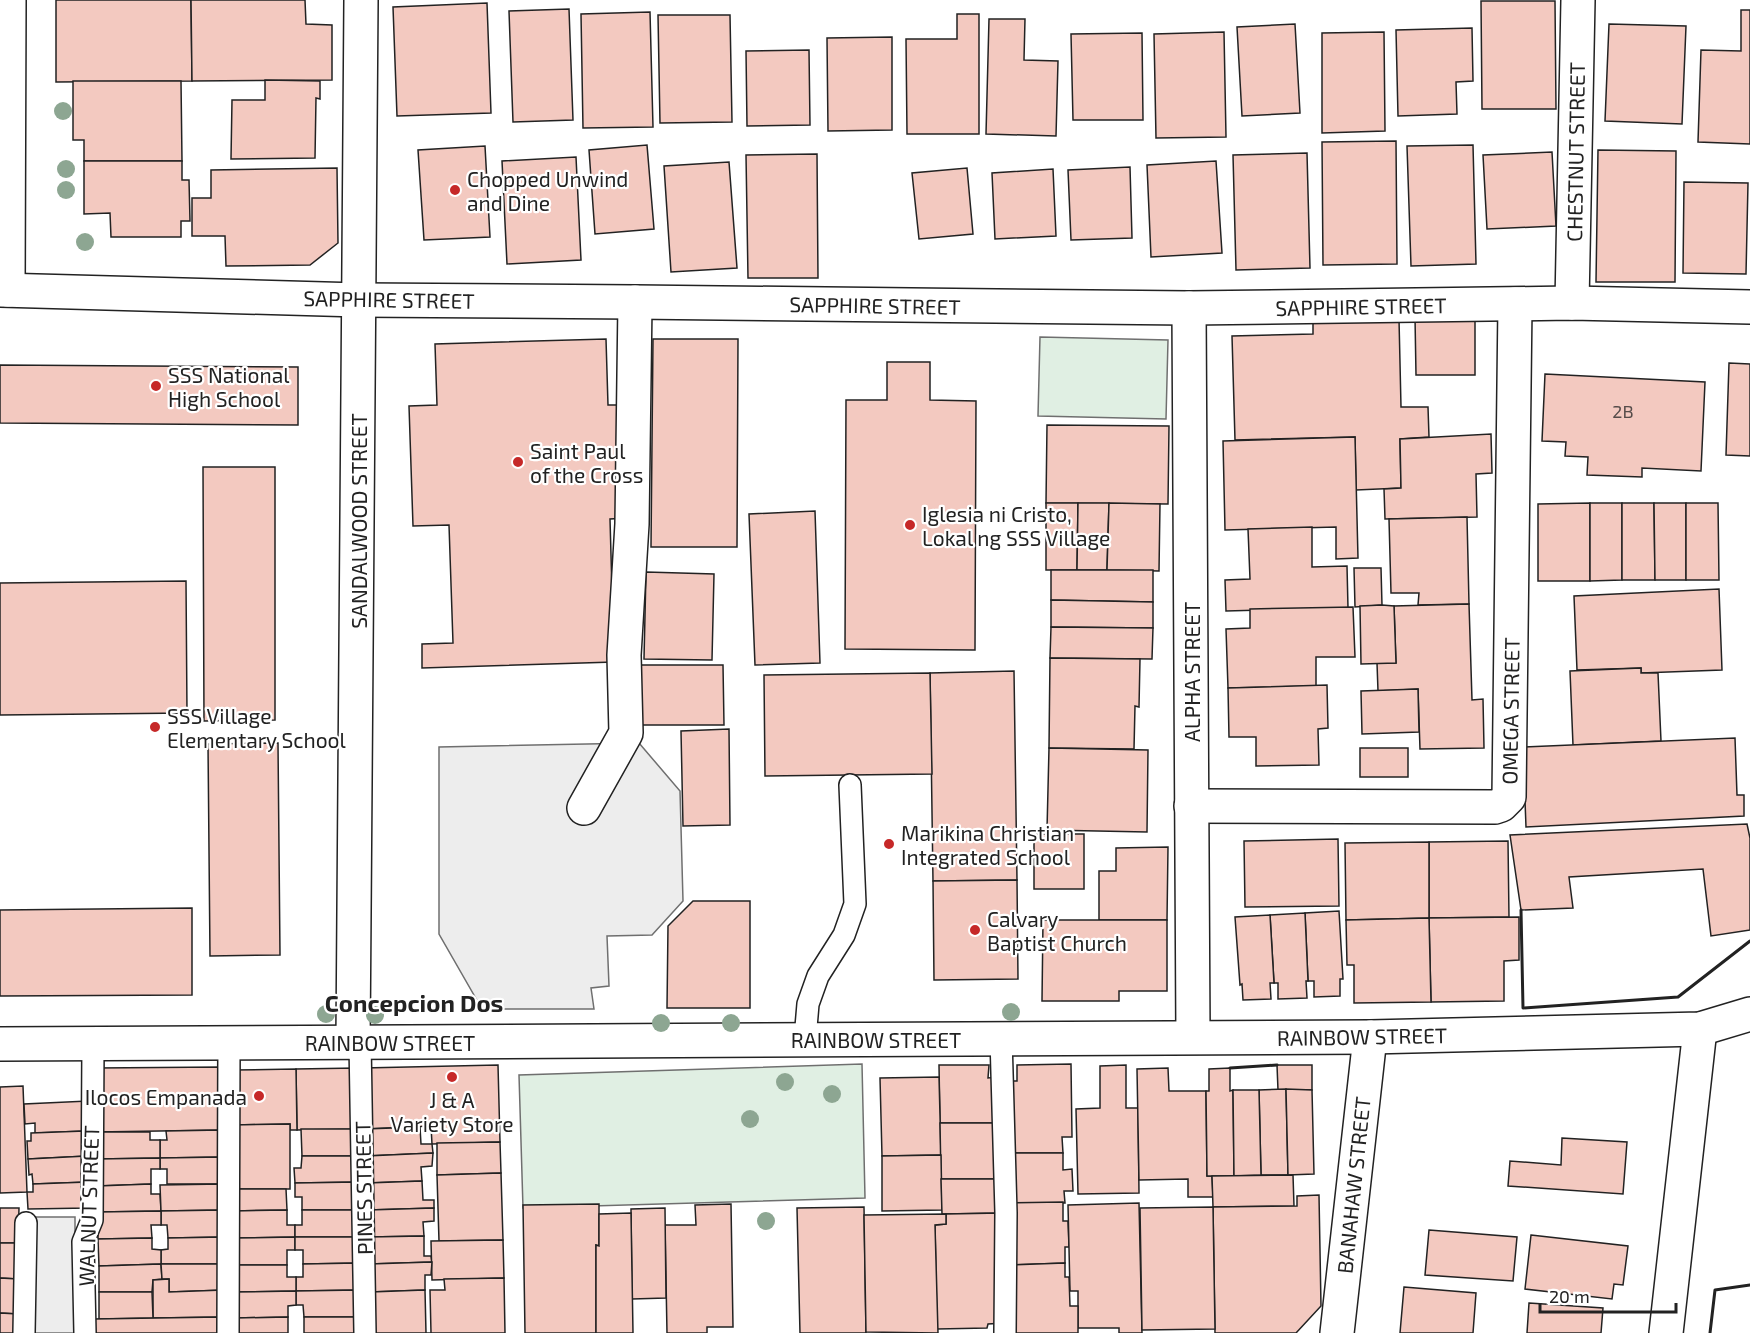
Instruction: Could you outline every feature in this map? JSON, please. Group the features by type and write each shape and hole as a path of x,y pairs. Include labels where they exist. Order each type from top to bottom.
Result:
{"street":[{"path":"4,290 9,0"},
{"name":"SANDALWOOD STREET","path":"357,1042 361,0"},
{"name":"CHESTNUT STREET","path":"1572,303 1578,0"},
{"name":"SAPPHIRE STREET","path":"4,290 359,300 635,303 1189,308 1572,303 1750,307"},
{"path":"584,808 626,733 624,655 632,524 635,303"},
{"name":"OMEGA STREET","path":"1191,806 1495,807 1501,805 1509,796 1515,304"},
{"name":"ALPHA STREET","path":"1189,308 1193,1037"},
{"name":"RAINBOW STREET","path":"0,1044 1370,1037 1700,1029 1747,1022"},
{"path":"1666,1333 1700,1029"},
{"name":"BANAHAW STREET","path":"1337,1333 1370,1037"}],"lane":[{"path":"805,1039 808,1004 818,976 844,935 855,904 850,786"},
{"path":"1001,1038 1006,1213 1005,1333"},
{"name":"PINES STREET","path":"357,1042 365,1333"},
{"path":"228,1333 229,1043"},
{"name":"WALNUT STREET","path":"85,1333 83,1242 92,1220 93,1044"},
{"path":"24,1333 26,1223"}],"green space":[{"path":"1040,337 1168,340 1166,419 1038,416"},
{"path":"862,1064 865,1198 523,1208 519,1075"}],"shaded area":[{"path":"639,743 680,791 683,901 652,935 607,936 609,986 591,988 594,1009 482,1009 439,934 439,747"},
{"path":"31,1217 75,1217 75,1333 31,1333"}],"building":[{"path":"56,0 191,0 192,81 56,82"},
{"path":"191,0 305,0 306,24 332,25 332,80 192,81"},
{"path":"1481,1 1555,1 1556,109 1482,109"},
{"path":"487,3 491,113 397,116 393,7"},
{"path":"569,9 573,120 513,122 509,11"},
{"path":"1741,10 1750,10 1750,144 1698,142 1701,50 1741,51"},
{"path":"650,12 653,127 583,128 581,14"},
{"path":"957,14 979,14 979,134 907,134 906,39 957,39"},
{"path":"658,15 730,15 732,122 660,123"},
{"path":"989,19 1025,19 1024,60 1058,61 1056,136 986,134"},
{"path":"1295,24 1300,113 1242,116 1237,27"},
{"path":"1609,24 1686,26 1682,124 1605,121"},
{"path":"1472,28 1473,81 1456,82 1457,114 1398,116 1396,30"},
{"path":"1224,32 1226,137 1156,138 1154,34"},
{"path":"1384,32 1385,131 1322,133 1322,33"},
{"path":"1142,33 1143,120 1073,120 1071,34"},
{"path":"892,37 892,130 828,131 827,38"},
{"path":"809,50 810,125 747,126 746,51"},
{"path":"265,80 320,81 320,99 316,98 315,158 231,159 232,100 265,100"},
{"path":"73,81 181,81 182,161 84,161 84,140 73,140"},
{"path":"1396,141 1397,264 1323,265 1322,142"},
{"path":"647,145 654,229 595,234 589,150"},
{"path":"1473,145 1476,264 1411,266 1407,146"},
{"path":"485,146 490,237 424,240 418,150"},
{"path":"1598,150 1676,151 1675,282 1596,282"},
{"path":"1552,152 1556,226 1487,229 1483,155"},
{"path":"1307,153 1310,268 1236,270 1233,155"},
{"path":"817,154 818,278 748,278 746,155"},
{"path":"576,157 581,260 507,264 502,161"},
{"path":"84,161 182,161 182,180 189,180 190,221 181,221 181,237 111,237 110,213 84,214"},
{"path":"1216,161 1222,253 1151,257 1147,165"},
{"path":"729,162 737,268 671,272 664,166"},
{"path":"1130,167 1132,238 1071,240 1068,170"},
{"path":"337,168 338,243 310,265 226,266 225,236 192,236 192,198 211,198 211,170"},
{"path":"967,168 973,234 919,239 912,173"},
{"path":"1053,169 1056,236 995,239 992,173"},
{"path":"1684,182 1748,183 1746,274 1683,273"},
{"path":"1475,316 1475,375 1416,375 1415,317"},
{"path":"1399,319 1401,407 1428,407 1429,437 1400,439 1401,488 1356,490 1355,437 1235,440 1232,336 1313,334 1313,321"},
{"name":"Saint Paul of the Cross","path":"606,339 608,405 624,405 627,518 610,519 614,662 422,668 422,644 453,643 449,525 413,526 409,406 437,405 435,344"},
{"path":"653,339 738,339 737,547 651,547"},
{"name":"Iglesia ni Cristo, Lokal ng SSS Village","path":"887,362 930,362 930,400 976,401 975,650 845,649 846,400 887,400"},
{"path":"1729,363 1750,364 1750,456 1726,455"},
{"path":"0,365 298,367 298,425 0,423"},
{"path":"1545,374 1705,382 1701,471 1642,468 1642,477 1587,475 1588,457 1565,456 1566,442 1542,441"},
{"path":"1047,425 1169,426 1168,504 1046,503"},
{"path":"1491,434 1492,473 1476,474 1477,517 1385,519 1384,489 1401,488 1400,439"},
{"path":"1355,437 1358,558 1336,559 1336,527 1225,530 1223,441"},
{"path":"203,467 275,467 275,720 204,721"},
{"path":"1046,503 1078,503 1077,570 1046,570"},
{"path":"1078,503 1109,503 1107,570 1077,570"},
{"path":"1109,503 1160,504 1159,571 1107,570"},
{"path":"1590,503 1590,581 1538,581 1538,504"},
{"path":"1590,503 1622,503 1622,580 1590,581"},
{"path":"1622,503 1654,503 1655,580 1622,580"},
{"path":"1654,503 1686,503 1686,580 1655,580"},
{"path":"1686,503 1718,503 1719,580 1686,580"},
{"path":"815,511 820,663 755,665 749,514"},
{"path":"1467,517 1469,604 1418,605 1419,593 1391,593 1389,519"},
{"path":"1312,527 1312,567 1347,566 1348,608 1226,611 1225,580 1250,579 1248,529"},
{"path":"1354,568 1381,568 1382,605 1355,607"},
{"path":"1051,570 1153,570 1153,602 1051,600"},
{"path":"646,572 714,574 712,660 644,659"},
{"path":"186,581 187,713 0,715 0,583"},
{"path":"1719,589 1722,670 1641,673 1641,668 1577,670 1574,596"},
{"path":"1051,600 1153,602 1153,628 1051,627"},
{"path":"1469,604 1472,700 1483,699 1484,748 1420,749 1418,689 1378,691 1377,663 1396,663 1394,606"},
{"path":"1360,606 1394,606 1396,663 1361,664"},
{"path":"1353,607 1355,657 1316,657 1316,686 1228,688 1226,629 1250,628 1250,609"},
{"path":"1051,627 1153,628 1152,659 1050,658"},
{"path":"1050,658 1140,659 1139,707 1135,706 1134,749 1049,748"},
{"path":"632,665 723,665 724,725 632,725"},
{"path":"1641,668 1641,673 1658,673 1661,741 1573,745 1570,671"},
{"path":"1014,671 1017,880 933,881 930,673"},
{"path":"930,673 932,774 765,776 764,675"},
{"path":"1327,685 1328,728 1318,729 1319,765 1256,766 1256,737 1229,737 1228,688"},
{"path":"1418,689 1419,732 1362,734 1361,691"},
{"path":"729,729 730,825 683,826 681,731"},
{"path":"1735,738 1737,795 1744,795 1744,816 1526,827 1523,747"},
{"path":"278,743 280,955 210,956 208,744"},
{"path":"1049,748 1148,750 1147,832 1047,830"},
{"path":"1360,748 1408,748 1408,777 1360,777"},
{"path":"1747,824 1750,838 1750,930 1711,936 1703,869 1569,877 1573,908 1521,910 1510,835"},
{"path":"1034,834 1084,834 1084,889 1034,889"},
{"path":"1338,839 1339,906 1245,907 1244,841"},
{"path":"1508,841 1509,917 1429,918 1429,842"},
{"path":"1429,842 1429,918 1346,920 1345,843"},
{"path":"1168,847 1167,920 1099,920 1099,871 1116,871 1116,848"},
{"name":"Calvary Baptist Church","path":"1017,880 1018,979 934,980 933,881"},
{"path":"693,901 750,901 750,1008 667,1008 668,926"},
{"path":"192,908 192,995 0,996 0,910"},
{"path":"1339,911 1343,979 1340,979 1340,996 1314,997 1314,981 1308,981 1305,913"},
{"path":"1305,913 1307,998 1278,999 1278,983 1274,983 1270,915"},
{"path":"1270,915 1274,983 1270,983 1271,999 1243,1000 1235,917"},
{"path":"1519,917 1519,960 1504,961 1504,1001 1431,1002 1429,918"},
{"path":"1429,918 1431,1002 1354,1003 1354,965 1347,965 1346,920"},
{"path":"1043,920 1167,920 1167,991 1119,991 1119,1001 1042,1001"},
{"path":"1071,1064 1072,1137 1062,1137 1063,1153 1007,1153 1006,1081 1017,1081 1017,1065"},
{"path":"498,1065 500,1142 432,1144 431,1126 365,1129 363,1068"},
{"path":"939,1065 989,1065 988,1078 998,1077 999,1123 940,1123"},
{"path":"1126,1065 1126,1108 1138,1108 1139,1193 1078,1194 1076,1109 1100,1108 1100,1066"},
{"path":"1277,1065 1312,1065 1312,1090 1278,1090"},
{"path":"222,1067 222,1130 96,1132 96,1068"},
{"path":"357,1068 358,1129 297,1130 296,1069"},
{"path":"1168,1068 1169,1091 1206,1091 1207,1176 1212,1176 1213,1197 1188,1197 1188,1179 1139,1180 1137,1069"},
{"path":"1230,1068 1230,1091 1233,1090 1234,1176 1207,1176 1206,1091 1209,1091 1209,1069"},
{"path":"296,1069 297,1130 290,1130 290,1124 234,1125 234,1070"},
{"path":"939,1077 941,1155 882,1156 880,1078"},
{"path":"23,1086 27,1192 0,1193 0,1087"},
{"path":"1286,1089 1288,1175 1261,1175 1259,1090"},
{"path":"1286,1089 1312,1090 1314,1174 1288,1175"},
{"path":"1233,1090 1259,1090 1261,1175 1234,1176"},
{"path":"88,1101 85,1131 35,1133 35,1123 25,1124 24,1104"},
{"path":"940,1123 999,1123 1000,1179 941,1179"},
{"path":"290,1124 290,1189 233,1189 232,1125"},
{"path":"420,1127 421,1144 432,1144 433,1153 366,1156 365,1129"},
{"path":"301,1129 358,1129 358,1156 302,1156"},
{"path":"222,1130 222,1157 160,1158 160,1140 167,1140 166,1131"},
{"path":"85,1131 87,1156 28,1159 27,1141 31,1141 31,1133"},
{"path":"96,1132 150,1132 150,1140 160,1140 160,1158 97,1159"},
{"path":"1562,1138 1627,1142 1623,1194 1508,1186 1510,1161 1561,1165"},
{"path":"500,1142 501,1173 437,1175 437,1143"},
{"path":"433,1153 432,1166 421,1167 422,1181 367,1183 366,1156"},
{"path":"1007,1153 1063,1153 1063,1170 1072,1169 1073,1191 1064,1191 1065,1203 1008,1203"},
{"path":"941,1155 942,1210 882,1211 882,1156"},
{"path":"87,1156 88,1182 33,1184 32,1174 29,1175 28,1159"},
{"path":"302,1156 358,1156 358,1182 295,1183 294,1168 301,1168"},
{"path":"222,1157 223,1184 167,1184 167,1169 160,1169 160,1158"},
{"path":"160,1158 160,1169 151,1169 151,1184 97,1186 97,1159"},
{"path":"501,1173 503,1240 439,1241 437,1175"},
{"path":"1293,1175 1294,1206 1213,1207 1212,1176"},
{"path":"941,1179 1000,1179 1000,1213 942,1214"},
{"path":"422,1181 423,1200 434,1200 434,1208 368,1210 367,1183"},
{"path":"88,1182 88,1208 28,1209 27,1192 33,1192 33,1184"},
{"path":"358,1182 358,1210 302,1210 302,1197 295,1197 295,1183"},
{"path":"151,1184 151,1194 160,1194 161,1211 98,1212 97,1186"},
{"path":"223,1184 223,1210 161,1211 160,1185"},
{"path":"233,1189 286,1189 287,1210 233,1211"},
{"path":"1319,1195 1321,1306 1296,1333 1215,1333 1213,1207 1297,1206 1297,1196"},
{"path":"1063,1202 1063,1221 1068,1221 1069,1247 1065,1247 1065,1263 1010,1265 1008,1203"},
{"path":"1139,1203 1142,1333 1119,1333 1119,1328 1078,1328 1078,1291 1070,1291 1068,1205"},
{"path":"599,1204 599,1246 596,1245 596,1333 525,1333 523,1205"},
{"path":"731,1204 733,1327 707,1327 707,1333 667,1333 665,1225 696,1225 695,1205"},
{"path":"864,1207 866,1333 800,1333 797,1208"},
{"path":"1213,1207 1215,1329 1142,1330 1140,1208"},
{"path":"0,1208 19,1208 18,1243 0,1243"},
{"path":"434,1208 434,1221 423,1222 424,1236 368,1237 368,1210"},
{"path":"665,1208 666,1298 632,1299 631,1209"},
{"path":"223,1210 224,1237 168,1238 167,1225 161,1225 161,1211"},
{"path":"287,1210 287,1225 295,1225 295,1237 234,1238 233,1211"},
{"path":"302,1210 358,1210 359,1237 295,1237 295,1225 302,1225"},
{"path":"161,1211 161,1225 151,1225 152,1238 98,1239 98,1212"},
{"path":"631,1213 633,1333 596,1333 596,1245 599,1246 599,1214"},
{"path":"1002,1213 1004,1323 988,1324 987,1328 937,1329 935,1225 946,1224 946,1214"},
{"path":"946,1214 946,1224 935,1225 938,1333 866,1332 864,1215"},
{"path":"1429,1230 1517,1237 1513,1281 1425,1275"},
{"path":"1531,1235 1628,1246 1623,1285 1614,1284 1612,1299 1525,1289"},
{"path":"424,1236 424,1256 431,1256 432,1262 369,1264 368,1237"},
{"path":"224,1237 224,1264 161,1264 161,1250 168,1249 168,1238"},
{"path":"295,1237 295,1250 287,1250 287,1265 234,1265 234,1238"},
{"path":"295,1237 359,1237 359,1263 303,1264 303,1250 295,1250"},
{"path":"152,1238 152,1249 161,1250 161,1264 99,1266 98,1239"},
{"path":"503,1240 504,1278 432,1280 431,1241"},
{"path":"0,1243 18,1243 18,1279 0,1278"},
{"path":"432,1262 431,1275 425,1275 425,1290 370,1292 369,1264"},
{"path":"359,1263 359,1290 296,1291 296,1277 303,1277 303,1264"},
{"path":"1065,1263 1065,1277 1069,1277 1070,1306 1078,1306 1078,1333 1010,1333 1010,1265"},
{"path":"161,1264 162,1279 153,1280 152,1292 99,1292 99,1266"},
{"path":"161,1264 224,1264 224,1290 169,1292 169,1279 162,1279"},
{"path":"234,1265 287,1265 287,1277 296,1277 296,1291 234,1292"},
{"path":"0,1278 18,1279 18,1314 0,1313"},
{"path":"504,1278 505,1333 431,1333 430,1290 445,1290 444,1279"},
{"path":"169,1279 169,1292 224,1290 221,1317 153,1318 153,1280"},
{"path":"1404,1287 1476,1293 1473,1333 1400,1333"},
{"path":"359,1290 360,1317 304,1317 303,1305 296,1305 296,1291"},
{"path":"425,1290 426,1333 371,1333 370,1292"},
{"path":"296,1291 296,1305 288,1306 288,1317 235,1318 234,1292"},
{"path":"99,1292 152,1292 153,1318 99,1319"},
{"path":"1529,1303 1603,1308 1601,1333 1527,1333"},
{"path":"0,1313 18,1314 17,1333 0,1333"},
{"path":"221,1317 222,1333 94,1333 93,1319"},
{"path":"288,1317 288,1333 235,1333 235,1318"},
{"path":"304,1317 360,1317 360,1333 304,1333"}],"wall":[{"path":"1521,910 1523,1008 1678,997 1750,941"},
{"path":"1230,1068 1277,1065"},
{"path":"1710,1333 1715,1290 1750,1285"}],"place":[{"name":"Chopped Unwind and Dine","path":"455,190"},
{"name":"SSS National High School","path":"156,386"},
{"name":"Saint Paul of the Cross","path":"518,462"},
{"name":"Iglesia ni Cristo, Lokal ng SSS Village","path":"910,525"},
{"name":"SSS Village Elementary School","path":"155,727"},
{"name":"Marikina Christian Integrated School","path":"889,844"},
{"name":"Calvary Baptist Church","path":"975,930"},
{"name":"J & A Variety Store","path":"452,1077"},
{"name":"Ilocos Empanada","path":"259,1096"}],"district":[{"name":"Concepcion Dos","path":"414,1002"}]}
